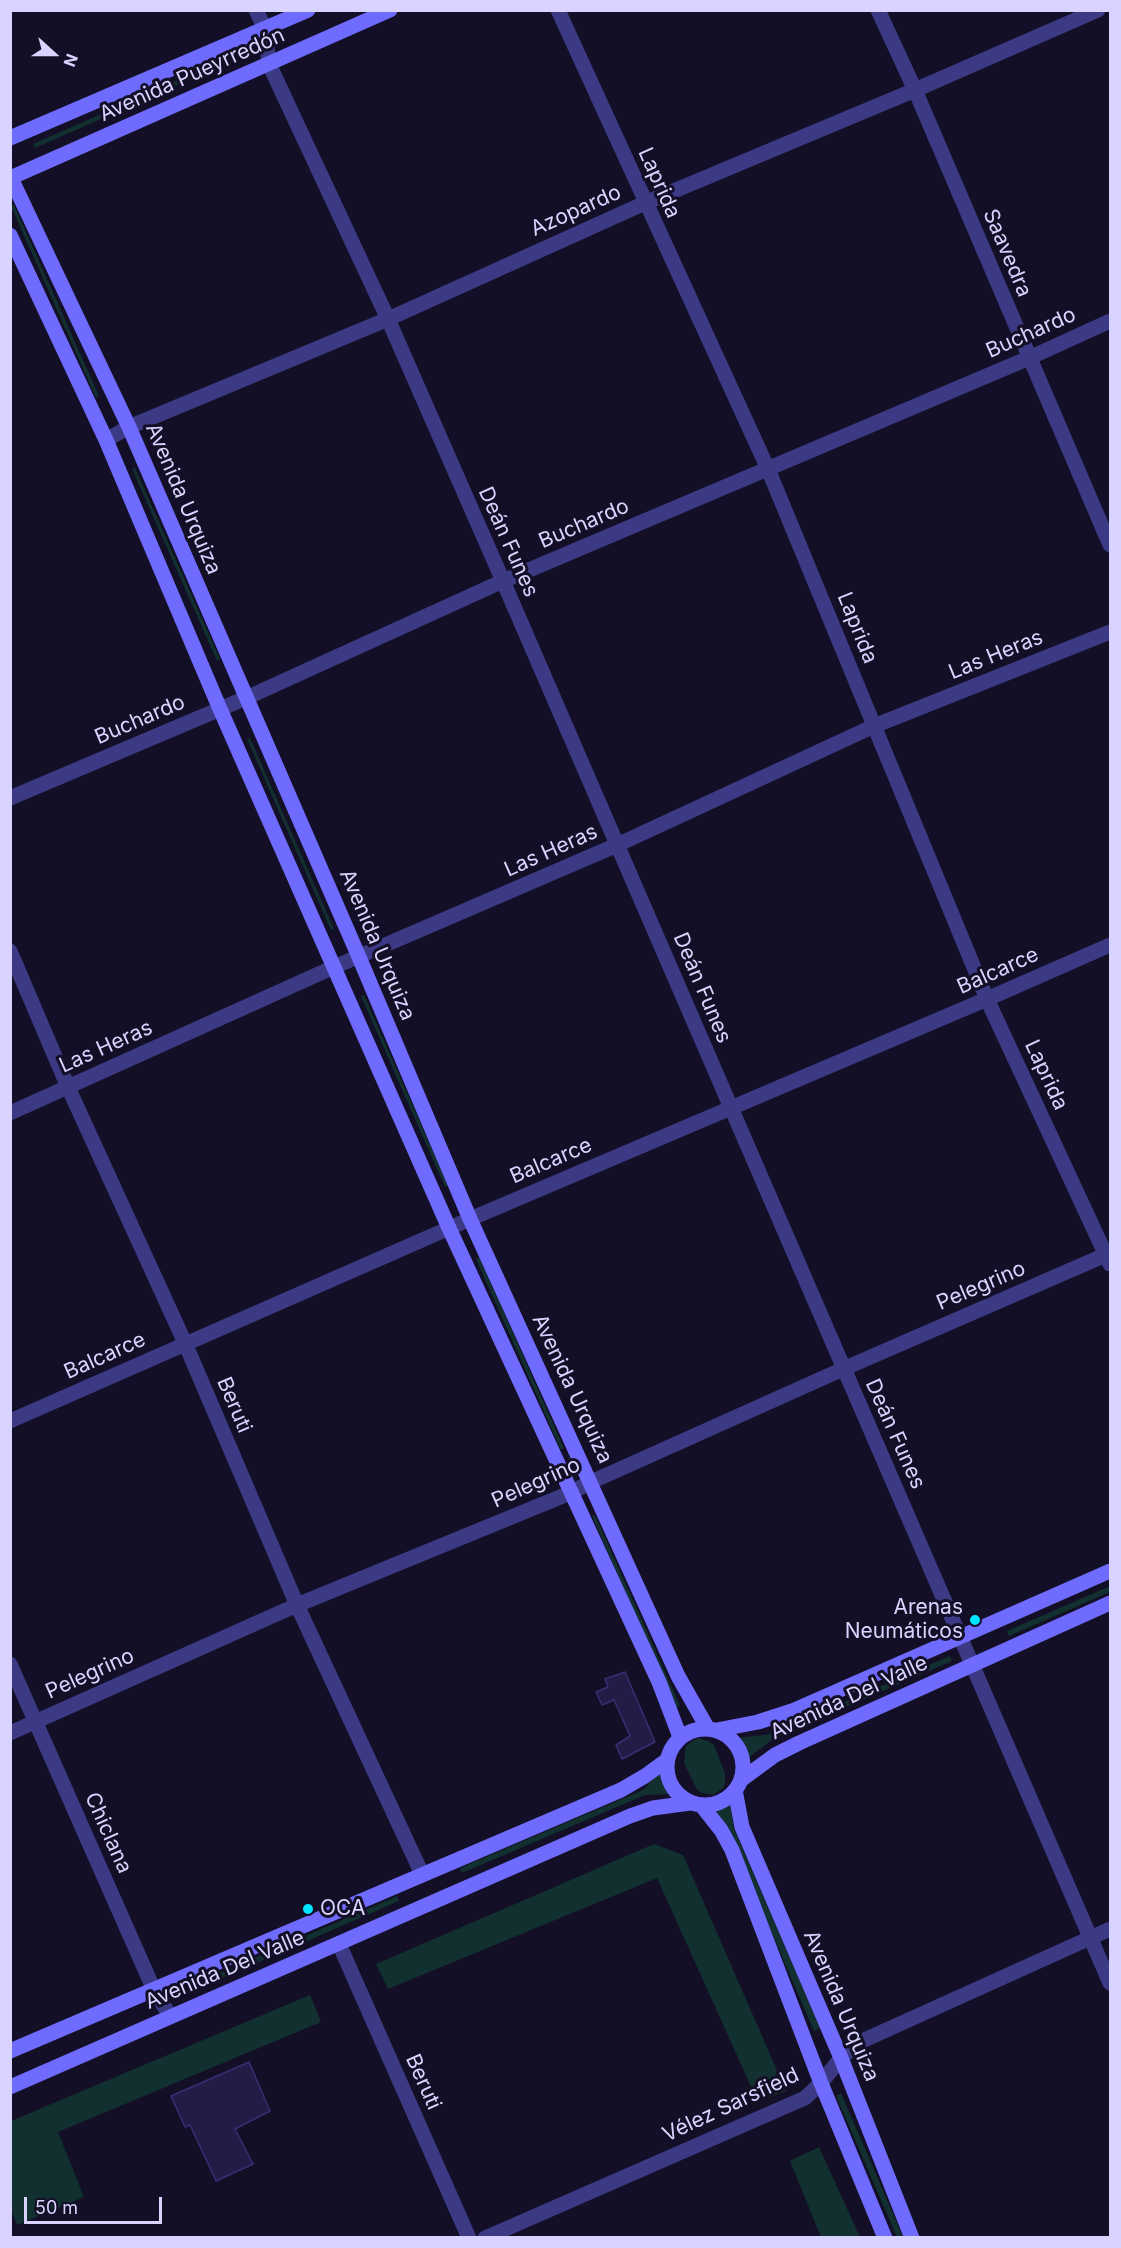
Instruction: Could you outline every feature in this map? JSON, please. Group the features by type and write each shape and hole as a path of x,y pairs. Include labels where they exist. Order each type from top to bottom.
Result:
{"main road":[{"name":"Avenida Pueyrredón","path":"10,138 308,10"},
{"name":"Avenida Pueyrredón","path":"11,177 390,10"},
{"name":"Avenida Urquiza","path":"11,177 129,427 470,1219 678,1676 712,1730"},
{"path":"10,235 106,440 220,709 449,1228 659,1682 680,1737"},
{"name":"Avenida Del Valle","path":"712,1730 758,1722 792,1711 1110,1570"},
{"name":"Avenida Del Valle","path":"738,1785 775,1755 799,1743 1110,1604"},
{"path":"712,1730 728,1736 736,1745 743,1768 738,1785 721,1802 696,1804 678,1796 666,1773 667,1760 671,1747 680,1737 691,1731 712,1730"},
{"name":"Avenida Del Valle","path":"10,2051 621,1790 667,1760"},
{"name":"Avenida Urquiza","path":"738,1785 742,1827 841,2058 912,2238"},
{"name":"Avenida Urquiza","path":"696,1804 721,1830 732,1851 821,2082 885,2238"},
{"name":"Avenida Del Valle","path":"10,2087 630,1816 653,1808 696,1804"}],"street":[{"name":"Deán Funes","path":"256,10 265,29 269,64 387,319 503,581 1110,1983"},
{"name":"Laprida","path":"558,10 768,469 987,999 1109,1258"},
{"name":"Saavedra","path":"878,10 915,90 1110,545"},
{"name":"Azopardo","path":"106,440 129,427 387,319 645,203 915,90 1098,10"},
{"name":"Buchardo","path":"10,798 246,698 503,581 1029,358 1110,321"},
{"name":"Las Heras","path":"10,1113 334,967 617,845 874,726 1110,632"},
{"name":"Balcarce","path":"10,1421 449,1228 1110,945"},
{"name":"Beruti","path":"10,951 68,1087 184,1343 297,1605 422,1875"},
{"name":"Pelegrino","path":"10,1733 297,1605 570,1493 843,1369 1109,1258"},
{"name":"Chiclana","path":"10,1664 154,1990 170,2016"},
{"name":"Vélez Sarsfield","path":"485,2238 805,2098 841,2058 862,2041 1110,1929"},
{"name":"Beruti","path":"339,1944 469,2238"}],"green space":[{"path":"242,52 244,56 35,148 33,144"},
{"path":"14,205 99,396 96,398 11,206"},
{"path":"135,468 220,659 217,661 132,469"},
{"path":"250,738 334,929 331,930 247,739"},
{"path":"364,995 448,1186 445,1187 361,996"},
{"path":"479,1257 564,1448 561,1450 476,1259"},
{"path":"595,1515 680,1706 676,1707 592,1516"},
{"path":"1110,1586 1110,1592 1009,1636 1007,1631"},
{"path":"950,1656 952,1661 773,1739 747,1759 745,1745 738,1738 770,1734"},
{"path":"699,1738 714,1745 725,1773 725,1784 713,1795 697,1790 684,1763 686,1746"},
{"path":"660,1772 664,1785 671,1794 645,1795 462,1873 460,1868 643,1790"},
{"path":"730,1804 734,1829 820,2028 814,2031 728,1831 714,1812"},
{"path":"654,1844 683,1855 786,2091 758,2102 657,1878 388,1989 376,1964"},
{"path":"397,1896 399,1901 201,1987 199,1982"},
{"path":"310,1995 321,2022 58,2132 84,2197 17,2225 11,2209 11,2121"},
{"path":"841,2093 903,2237 897,2237 836,2096"},
{"path":"819,2147 860,2237 821,2237 790,2161"}],"building":[{"path":"625,1672 655,1742 622,1759 616,1745 630,1736 614,1700 602,1705 596,1692 608,1687 605,1679"},
{"path":"249,2062 270,2111 235,2129 253,2164 216,2181 190,2125 185,2127 171,2096"}],"place":[{"name":"Arenas Neumáticos","path":"975,1620"},
{"name":"OCA","path":"308,1909"}]}
